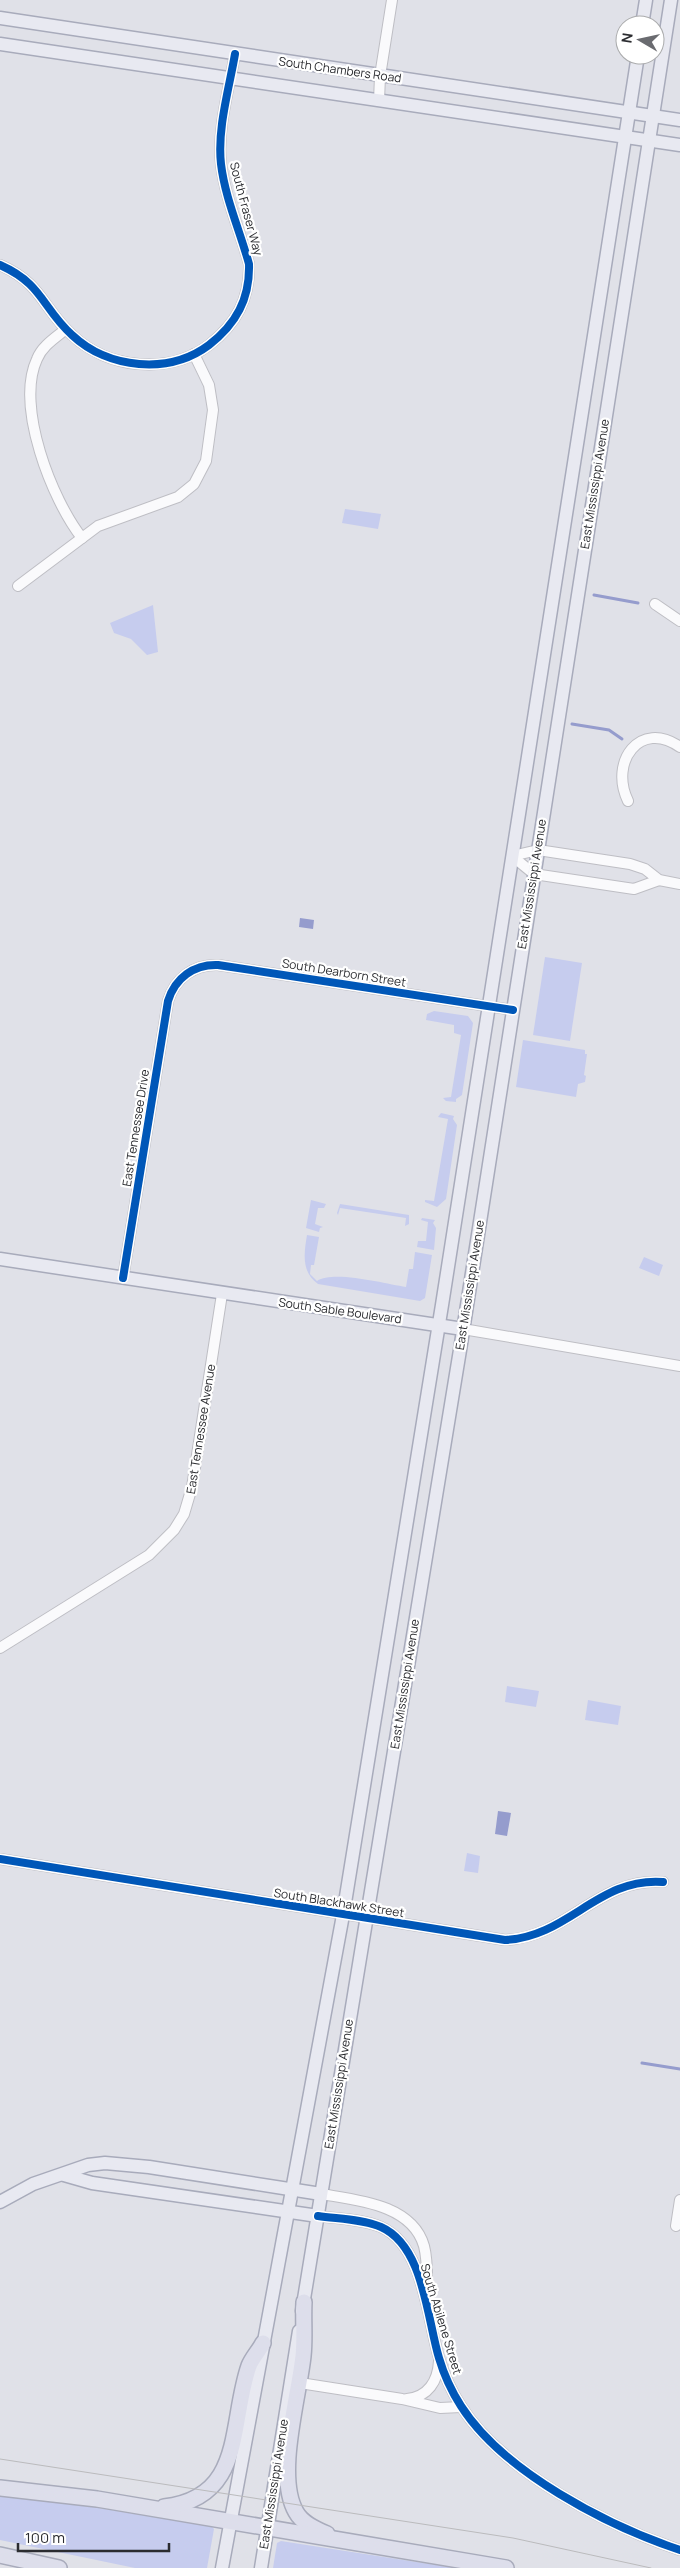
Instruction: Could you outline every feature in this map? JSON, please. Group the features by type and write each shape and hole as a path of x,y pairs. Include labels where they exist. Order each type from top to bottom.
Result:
{"highway":[{"path":"304,2302 304,2346 288,2457 288,2477 292,2501 296,2512 305,2522 344,2541"},
{"path":"140,2506 172,2506 188,2502 207,2492 220,2476 229,2458 250,2364 263,2344"},
{"path":"0,2488 140,2506 506,2568"},
{"path":"0,2555 60,2568"}],"main road":[{"path":"644,15 646,0"},
{"name":"East Mississippi Avenue","path":"261,2568 463,1329 671,0"},
{"name":"South Chambers Road","path":"0,18 680,120"},
{"name":"South Chambers Road","path":"0,44 680,144"},
{"name":"East Mississippi Avenue","path":"222,2568 343,1915 438,1326 636,65"},
{"name":"South Sable Boulevard","path":"0,1259 463,1329"},
{"name":"South Abilene Street","path":"0,2202 33,2184 64,2175 88,2165 116,2164 321,2194"},
{"name":"South Abilene Street","path":"64,2175 92,2183 318,2216"}],"street":[{"path":"379,101 380,76 392,0"},
{"name":"South Fraser Way","path":"0,265 15,272 34,286 66,329 86,346 101,355 128,363 163,363 194,354 219,337 231,325 244,302 249,277 249,264 226,190 221,162 222,133 235,54"},
{"path":"66,329 43,348 36,359 33,369 30,404 36,439 68,520 82,538"},
{"path":"18,586 98,526 178,497 187,491 201,474 206,461 213,410 209,385 194,354"},
{"path":"655,604 680,621"},
{"path":"628,801 620,780 621,768 632,748 646,740 655,738 664,739 680,747"},
{"path":"512,856 538,850 630,864 644,869 659,880 680,884"},
{"path":"512,856 534,874 634,889 659,880"},
{"name":"South Dearborn Street","path":"176,983 188,973 200,967 218,965 513,1010"},
{"name":"East Tennessee Drive","path":"123,1278 166,1011 170,994 176,983"},
{"name":"East Tennessee Avenue","path":"0,1648 149,1555 174,1530 184,1514 192,1487 222,1294"},
{"name":"South Sable Boulevard","path":"463,1329 680,1366"},
{"name":"South Blackhawk Street","path":"0,1859 490,1938 520,1938 549,1930 617,1889 638,1883 663,1882"},
{"name":"South Abilene Street","path":"321,2194 379,2206 401,2217 414,2229 420,2236 425,2252 427,2304"},
{"path":"676,2226 680,2200"},
{"name":"South Abilene Street","path":"318,2216 374,2225 393,2235 410,2257 427,2304 439,2360 462,2407 496,2446 552,2488 612,2522 680,2550"},
{"path":"402,2399 418,2397 429,2390 438,2374 439,2360"},
{"path":"300,2383 402,2399 440,2408 462,2407"}],"shaded area":[{"path":"345,509 381,514 378,529 342,523"},
{"path":"153,605 158,652 147,655 131,639 114,633 110,623"},
{"path":"300,918 314,920 313,929 299,927"},
{"path":"545,957 582,963 570,1041 533,1035"},
{"path":"434,1011 468,1016 473,1023 462,1095 456,1099 456,1102 446,1101 443,1098 451,1097 461,1035 454,1033 454,1025 426,1020 427,1014"},
{"path":"523,1040 585,1050 585,1054 587,1054 585,1082 578,1084 576,1097 516,1087"},
{"path":"441,1113 454,1116 453,1119 457,1125 446,1199 437,1207 425,1202 425,1200 434,1201 448,1119 438,1117"},
{"path":"311,1200 326,1204 324,1208 318,1208 315,1224 323,1227 320,1228 319,1232 306,1228"},
{"path":"340,1204 409,1215 409,1224 405,1226 406,1218 340,1208 338,1215"},
{"path":"422,1218 435,1220 433,1223 436,1228 434,1250 417,1247 418,1241 426,1241 428,1222 421,1220"},
{"path":"307,1235 319,1237 314,1265 311,1265 310,1274 317,1281 325,1278 347,1277 406,1287 409,1269 413,1269 415,1252 432,1255 425,1298 420,1301 318,1284 309,1274 306,1268 305,1249"},
{"path":"644,1257 663,1265 659,1276 639,1268"},
{"path":"507,1686 539,1691 536,1707 505,1702"},
{"path":"588,1700 621,1706 618,1725 585,1720"},
{"path":"498,1811 511,1813 507,1836 495,1834"},
{"path":"467,1853 480,1856 478,1873 464,1871"},
{"path":"0,2496 93,2507 211,2526 214,2529 207,2568 135,2568 0,2540"},
{"path":"281,2541 455,2568 273,2568 277,2543"}],"waterway":[{"path":"594,595 638,603"},
{"path":"572,724 609,730 622,739"},
{"path":"642,2063 680,2069"}],"tram line":[{"path":"0,2459 513,2538 651,2568"}],"cycle path":[{"path":"0,265 14,272 34,288 72,335 103,355 121,361 139,364 158,364 176,361 193,355 219,337 240,310 249,277 249,264 229,202 223,177 220,151 224,109 235,54"},
{"path":"123,1278 168,1001 175,986 187,974 201,967 218,965 513,1010"},
{"path":"0,1859 505,1940 527,1936 548,1929 601,1897 620,1889 640,1883 663,1882"},
{"path":"318,2216 374,2224 395,2236 407,2250 422,2285 439,2358 454,2395 480,2430 503,2453 559,2494 590,2511 621,2527 680,2550"}]}
